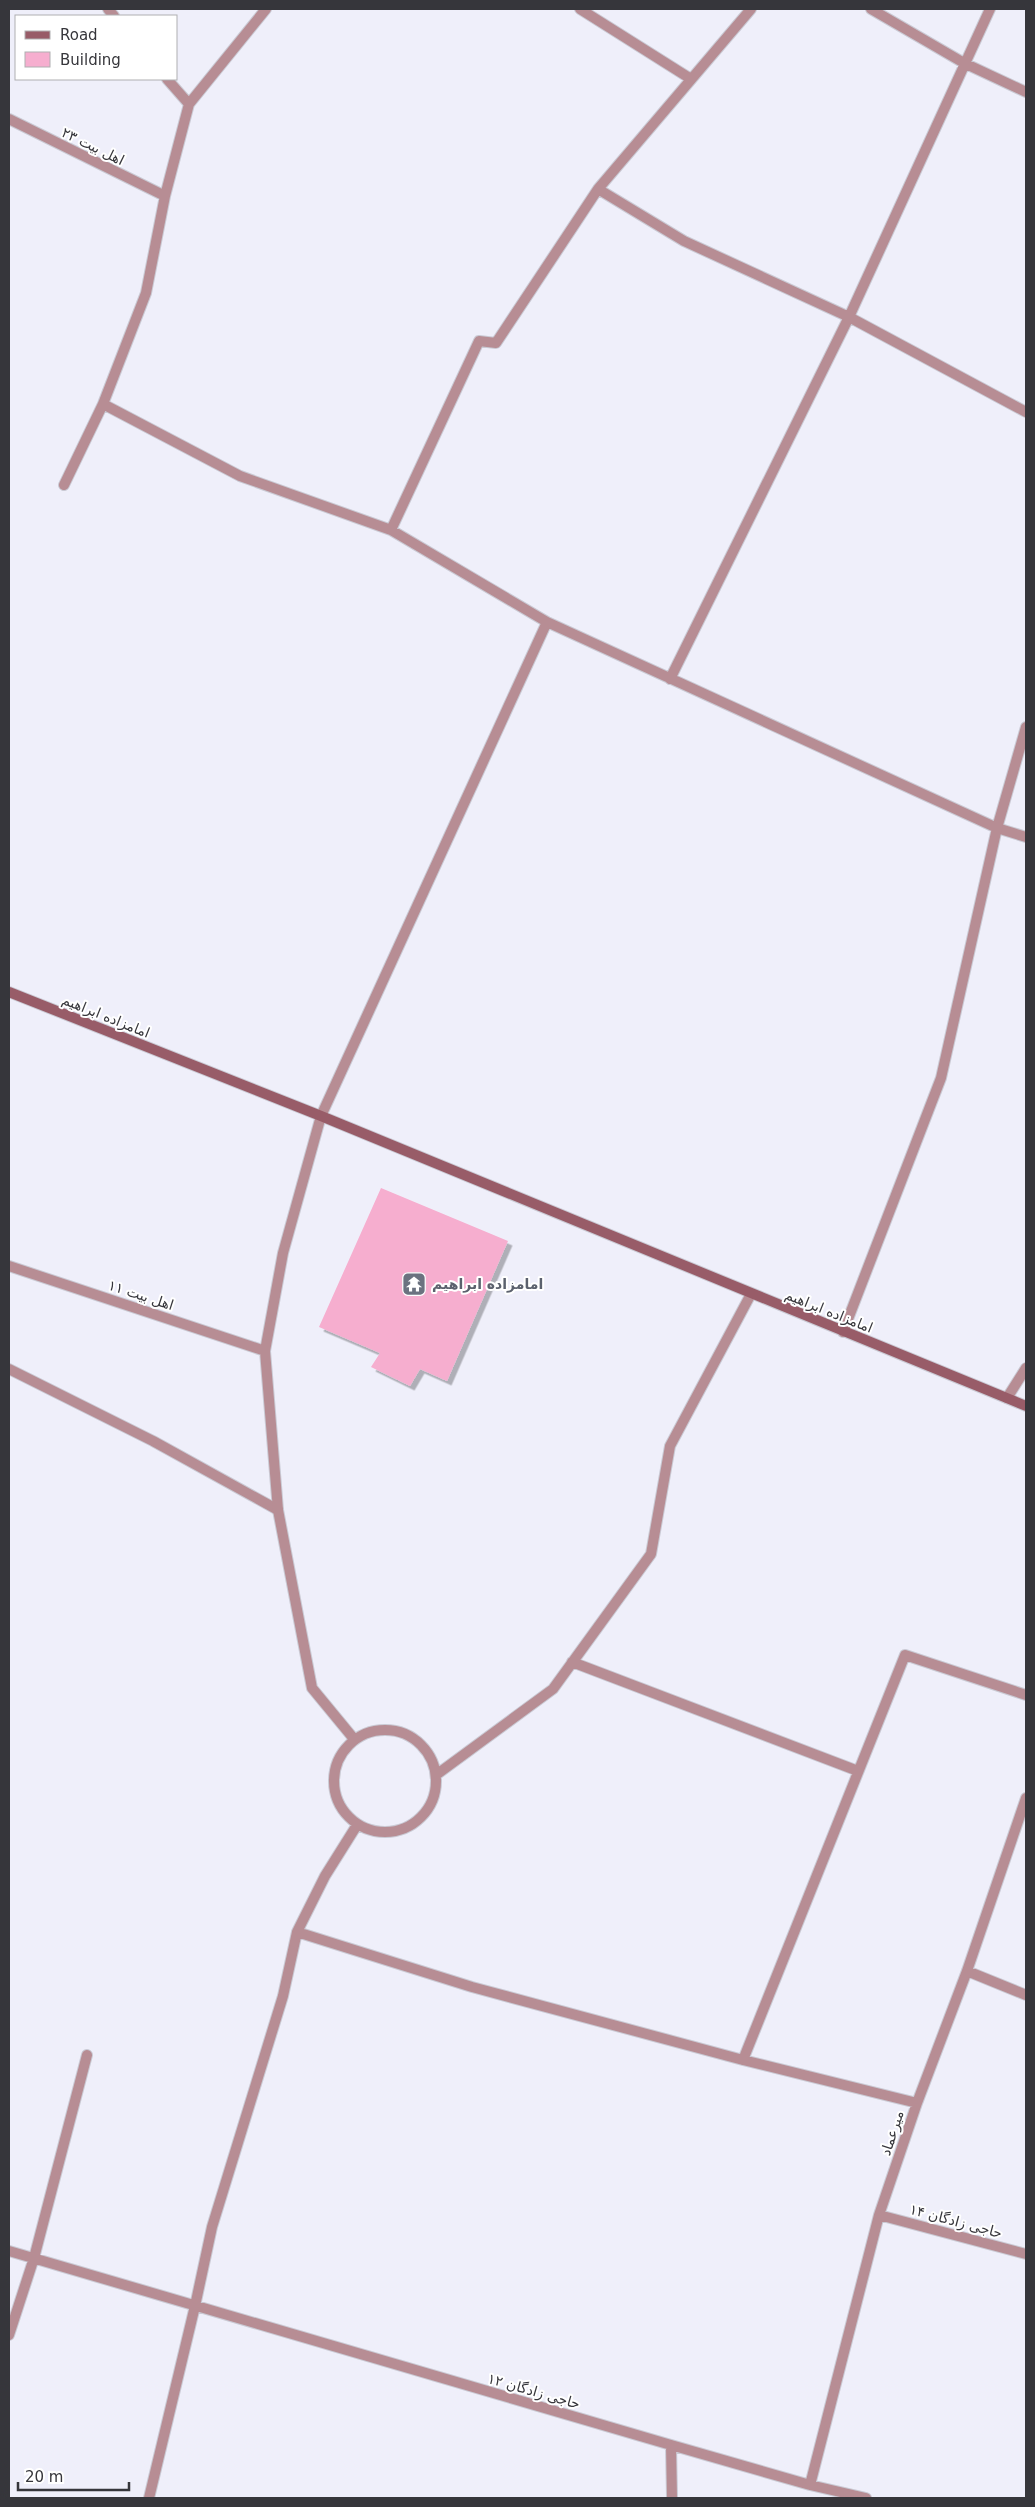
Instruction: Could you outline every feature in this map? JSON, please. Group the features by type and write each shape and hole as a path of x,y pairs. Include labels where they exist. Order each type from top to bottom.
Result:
{"street":[{"path":"64,485 103,404 146,293 164,196 188,104 266,9"},
{"path":"580,9 691,79"},
{"path":"391,530 479,341 496,343 598,189 751,9"},
{"path":"870,9 964,63 1026,92"},
{"path":"670,679 849,317 990,9"},
{"path":"168,80 188,104"},
{"name":"اهل بیت ۲۳","path":"9,119 164,196"},
{"path":"598,189 684,241 849,317 1026,412"},
{"path":"103,404 240,476 391,530 547,622 998,828 1026,836"},
{"path":"354,1739 312,1688 278,1510 265,1351 282,1252 321,1116 547,622"},
{"path":"843,1332 941,1078 998,828 1026,727"},
{"name":"امامزاده ابراهیم","path":"9,992 321,1116 1026,1406"},
{"name":"اهل بیت ۱۱","path":"9,1266 265,1351"},
{"path":"436,1775 553,1689 651,1554 670,1446 751,1294"},
{"path":"1007,1398 1026,1368"},
{"path":"9,1369 153,1441 278,1510"},
{"path":"743,2060 905,1655 1026,1695"},
{"path":"572,1662 858,1771"},
{"path":"383,1730 398,1732 412,1737 424,1747 432,1760 436,1775 435,1791 430,1806 419,1819 405,1828 389,1832 372,1831 357,1825 345,1814 337,1799 333,1783 335,1766 342,1752 354,1739 368,1733 383,1730"},
{"name":"میرعماد","path":"810,2485 879,2215 917,2103 967,1971 1026,1798"},
{"path":"148,2498 195,2306 212,2227 282,1996 297,1932 326,1876 357,1825"},
{"path":"297,1932 472,1987 743,2060 917,2103"},
{"path":"967,1971 1026,1995"},
{"path":"9,2335 34,2258 87,2055"},
{"name":"حاجی زادگان ۱۴","path":"879,2215 1026,2254"},
{"name":"حاجی زادگان ۱۲","path":"9,2250 672,2446 810,2485 866,2498"},
{"path":"672,2446 672,2498"}],"building":[{"name":"امامزاده ابراهیم","path":"381,1188 508,1241 447,1381 420,1369 410,1386 371,1367 380,1353 319,1327"}],"place":[{"name":"امامزاده ابراهیم","path":"414,1284"}]}
